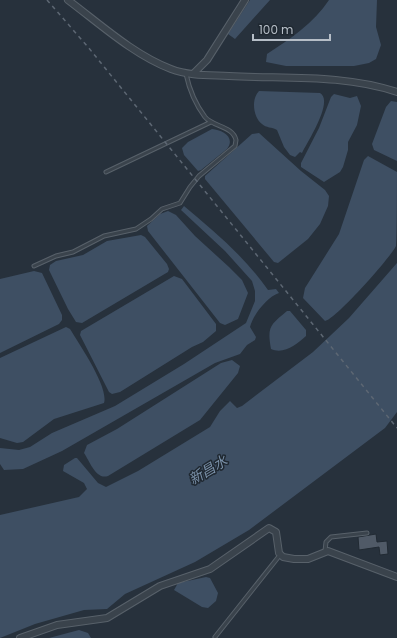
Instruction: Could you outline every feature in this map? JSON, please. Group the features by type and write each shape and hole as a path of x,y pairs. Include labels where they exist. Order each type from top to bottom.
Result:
{"street":[{"path":"68,0 140,52 171,69 194,73 353,81 370,84 397,92"},
{"path":"194,73 207,60 245,0"},
{"path":"20,638 57,625 107,618 160,586 210,569 268,529 272,529 276,532 280,555 289,559 308,559 325,551 331,551 397,577"}],"lane":[{"path":"34,266 56,256 73,252 104,236 136,229 151,219 162,209 180,203 199,176 232,150 236,142 232,133 211,122 204,116 186,72"},
{"path":"106,172 211,122"},
{"path":"325,551 326,542 331,537 367,533"},
{"path":"215,637 280,555"}],"water":[{"path":"250,0 270,0 235,39 228,34"},
{"path":"329,0 377,0 376,27 381,45 376,59 369,63 354,66 286,66 266,62 267,54 309,23"},
{"path":"259,91 320,93 323,97 324,104 322,112 302,153 300,152 295,157 290,155 284,147 277,130 265,126 259,121 255,113 254,103 256,94"},
{"path":"334,94 350,98 357,96 361,106 357,125 348,142 348,150 343,167 340,172 324,182 301,167 301,163 319,128 331,97"},
{"path":"391,101 397,102 397,161 374,150 372,144 386,107"},
{"path":"212,129 227,135 230,141 229,145 227,149 198,171 184,155 182,148 188,142"},
{"path":"259,133 301,171 325,190 329,196 328,206 320,224 308,239 278,263 274,262 205,179 205,176 252,134"},
{"path":"368,156 397,172 396,246 351,300 331,318 325,321 303,298 305,288 339,234 364,160"},
{"path":"184,206 218,235 249,266 268,290 276,289 279,293 265,302 254,317 250,327 256,337 255,340 247,345 240,354 215,363 62,451 23,469 4,470 0,464 0,448 19,450 30,447 52,433 115,406 184,364 246,323 255,301 255,291 252,281 225,251 181,210"},
{"path":"168,211 176,215 195,236 242,280 248,293 238,319 225,325 220,323 148,231 147,226 160,214"},
{"path":"141,235 145,237 167,264 169,269 168,272 82,323 76,322 49,270 50,265 56,261 83,255 107,241"},
{"name":"新昌水","path":"397,263 397,412 385,428 249,530 195,562 125,594 107,609 84,610 35,624 0,638 0,515 79,497 87,489 84,483 63,471 64,465 75,458 77,458 98,483 106,487 138,471 210,427 220,411 230,401 237,408 242,406 313,352 349,318"},
{"path":"34,271 42,273 62,315 62,320 59,324 0,353 0,279"},
{"path":"174,276 182,279 216,324 216,331 203,342 192,347 120,392 112,394 109,392 80,335 81,331"},
{"path":"287,311 290,311 306,330 306,336 285,350 281,351 271,349 269,336 271,327 273,323"},
{"path":"66,327 70,329 98,377 102,387 104,403 54,419 23,442 17,443 0,438 0,358"},
{"path":"232,360 240,366 238,373 200,420 108,476 104,477 97,473 84,453 87,445 117,429 221,363"},
{"path":"206,577 210,578 218,593 216,601 208,608 202,607 174,590 178,583"},
{"path":"79,630 88,633 91,638 49,638"}],"building":[{"path":"376,534 377,542 387,541 388,554 380,555 379,547 359,550 358,537"}],"railway":[{"path":"47,0 88,47 397,428"}]}
